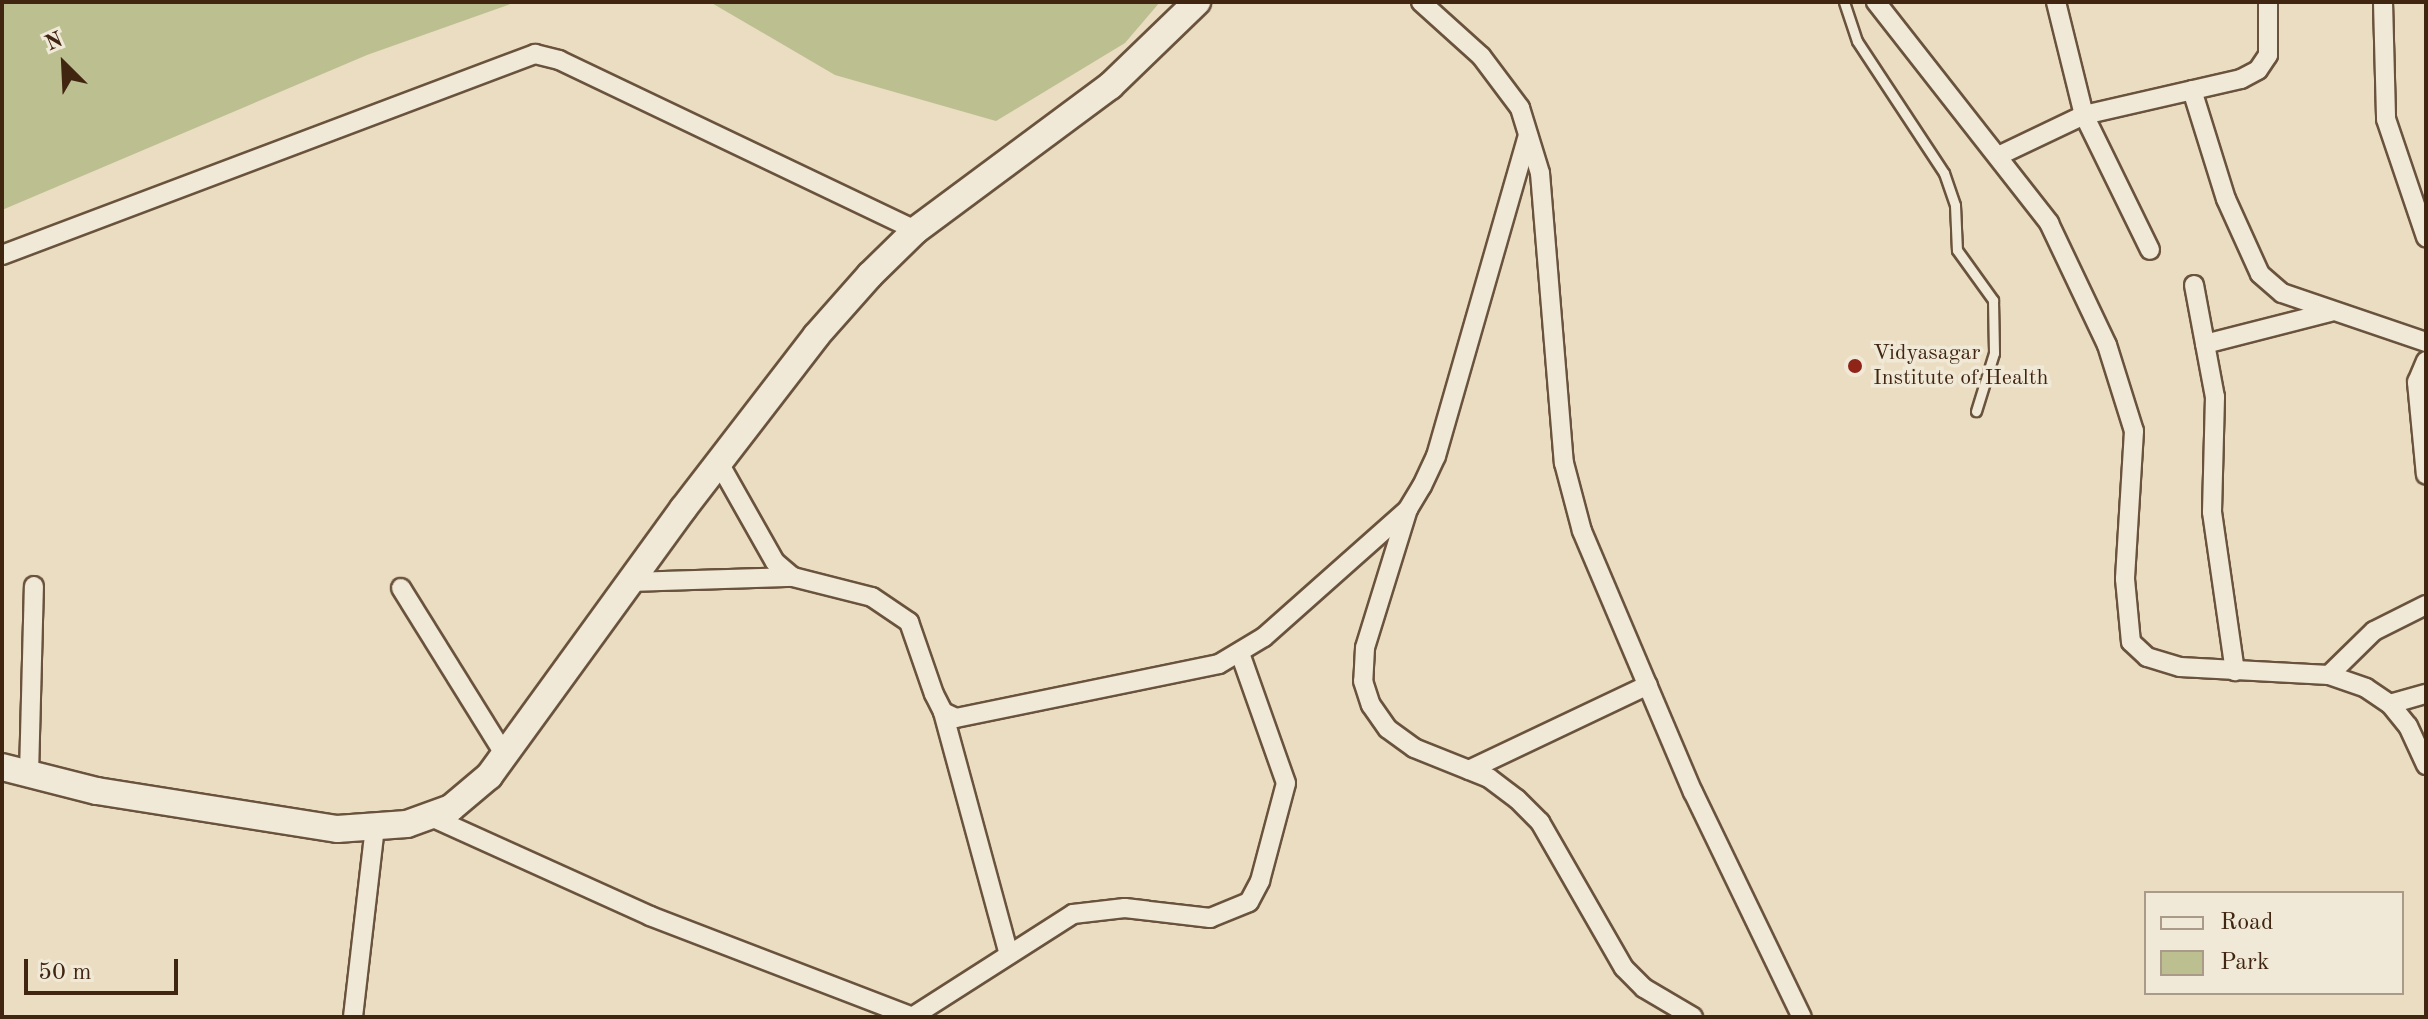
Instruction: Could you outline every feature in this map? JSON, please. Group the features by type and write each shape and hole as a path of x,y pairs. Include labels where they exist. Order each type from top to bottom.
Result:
{"main road":[{"path":"2,767 252,816 337,829 375,826 429,816 451,808 505,755 816,336 916,230 1110,86 1197,2"}],"street":[{"path":"1421,2 1481,56 1520,108 1540,173 1564,463 1582,531 1747,909 1802,1017"},
{"path":"1876,2 2049,223 2124,388 2134,431 2125,579 2131,642 2147,657 2180,667 2329,675 2366,688 2390,704 2408,726 2426,765"},
{"path":"2056,2 2084,115 2150,250"},
{"path":"1998,156 2084,115 2192,90 2258,70 2268,55 2268,2"},
{"path":"2383,2 2386,119 2425,233"},
{"path":"2,255 535,54 559,60 916,230"},
{"path":"2192,90 2226,199 2260,274 2282,293 2426,342"},
{"path":"1528,136 1436,456 1408,509 1365,648 1363,681 1388,729 1414,748 1489,778 1540,822 1624,968 1670,1006 1693,1017"},
{"path":"2194,285 2215,397 2215,546 2235,671"},
{"path":"2205,344 2333,311"},
{"path":"2426,361 2417,382 2426,475"},
{"path":"719,463 764,547 793,577"},
{"path":"943,712 974,718 1219,664 1240,653 1408,509"},
{"path":"631,582 793,577 872,597 909,622 943,712 1008,951"},
{"path":"29,774 34,586"},
{"path":"401,588 505,755"},
{"path":"2329,675 2374,631 2426,605"},
{"path":"429,816 650,916 912,1017 1008,951 1073,914 1099,908 1210,918 1249,902 1272,842 1286,783 1240,653"},
{"path":"1469,770 1648,685"},
{"path":"2390,704 2426,694"},
{"path":"353,1017 375,826"}],"lane":[{"path":"1844,2 1857,41 1944,173 1955,205 1957,250 1993,300 1994,353 1976,411"}],"green space":[{"path":"2,2 516,2 367,55 2,210"},
{"path":"710,2 1160,2 1125,43 996,121 835,75"}],"place":[{"name":"Vidyasagar Institute of Health","path":"1855,366"}]}
